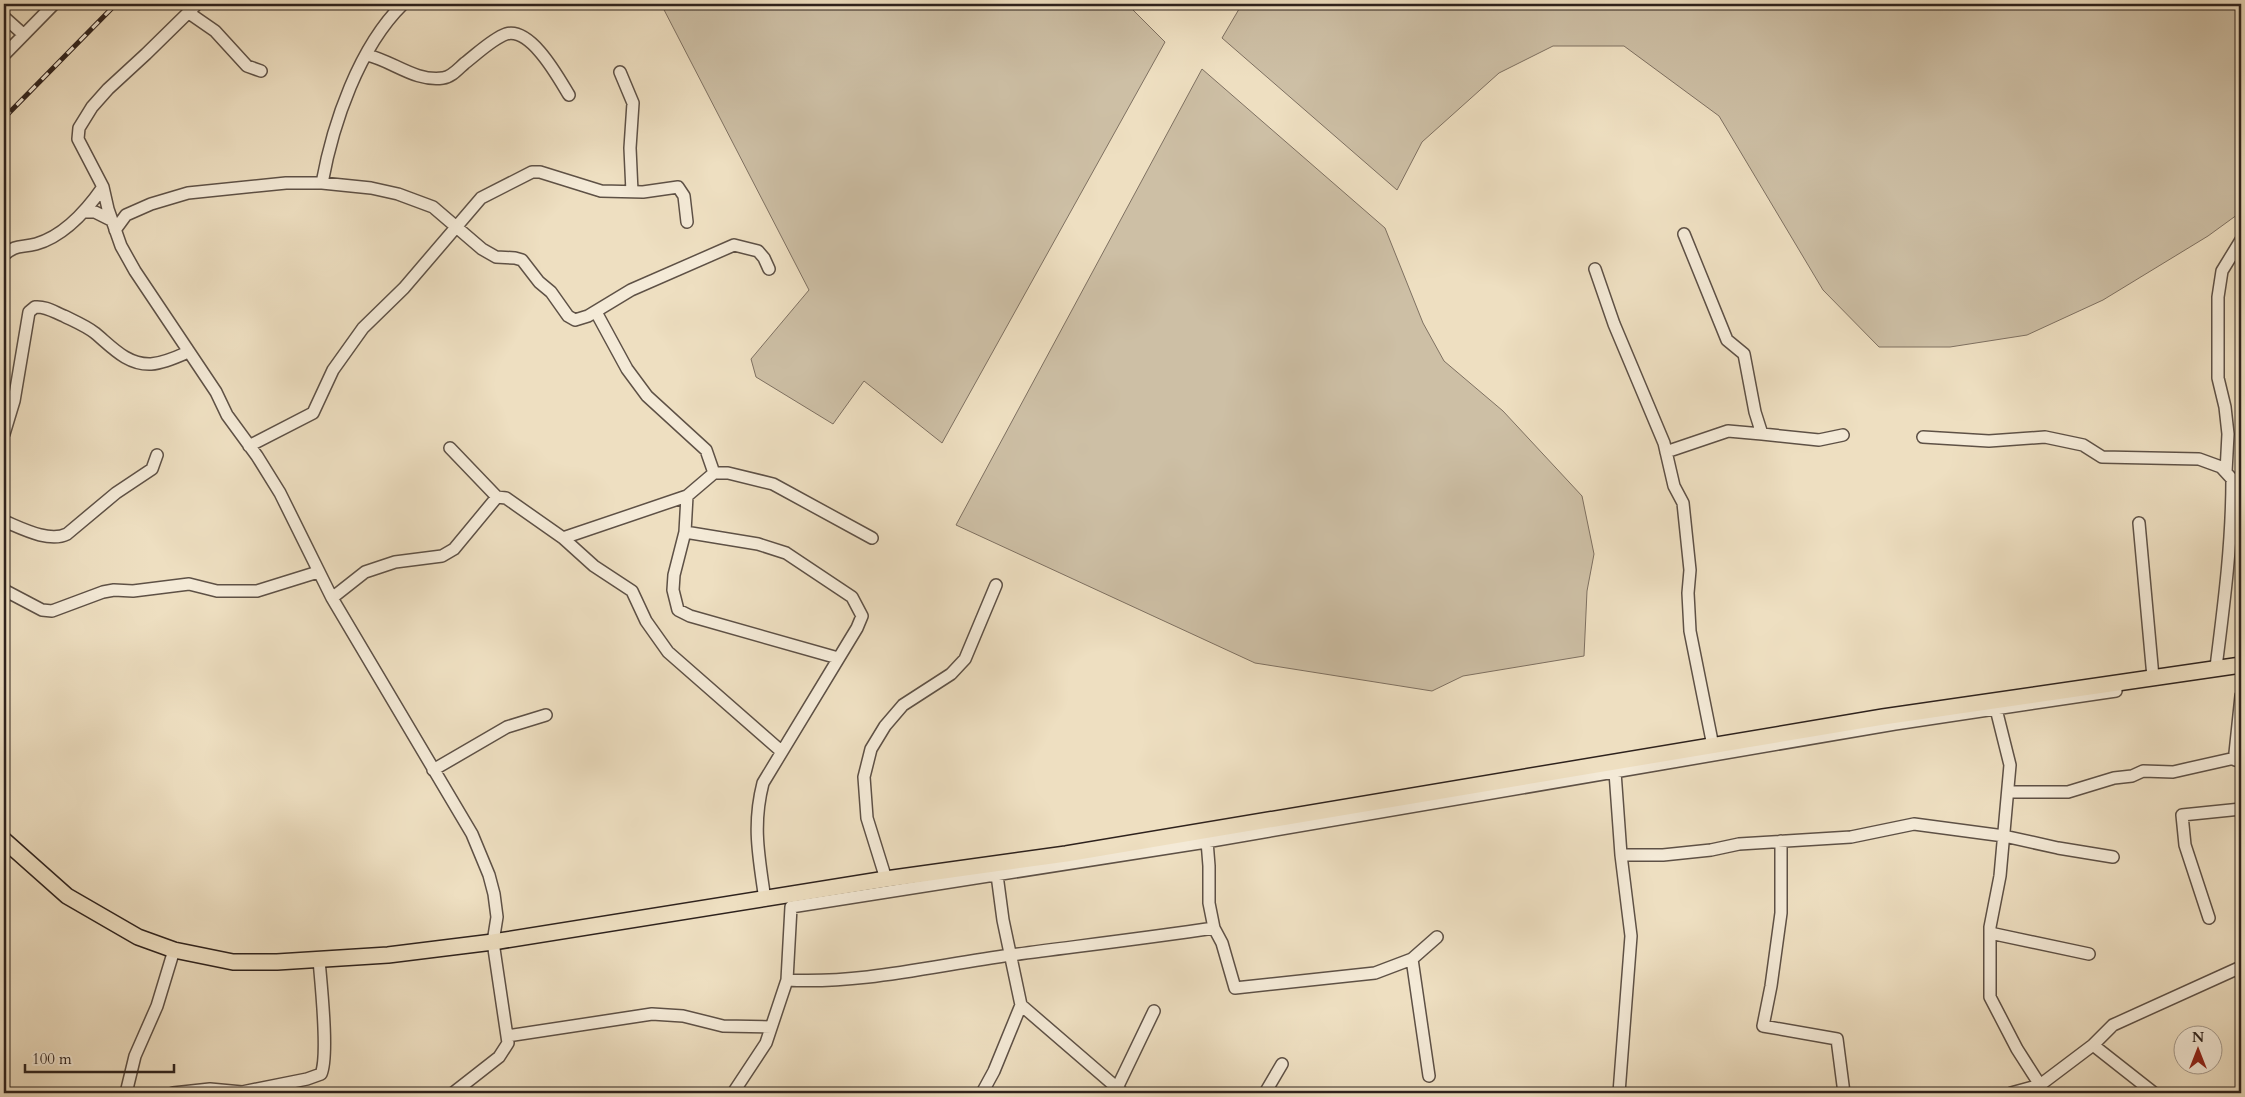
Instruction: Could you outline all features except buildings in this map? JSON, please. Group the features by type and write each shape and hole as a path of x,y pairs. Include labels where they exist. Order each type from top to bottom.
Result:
{"main road":[{"path":"4,840 67,896 138,938 174,950 233,962 319,960 388,955 493,942 765,900 886,879 1066,854 1509,778 1883,717 2216,667 2241,665"}],"street":[{"path":"4,55 54,4"},
{"path":"197,4 108,89 92,107 79,128 78,139 103,187 113,225 134,271 216,392 227,415 250,446 280,493 332,598 472,834 489,875 497,917 493,942 508,1044 499,1057 453,1093"},
{"path":"322,183 328,151 339,118 367,55 382,28 399,8 386,4"},
{"path":"188,13 215,31 247,66 262,71"},
{"path":"4,17 23,34"},
{"path":"367,55 378,58 409,73 441,78 454,73 499,38 518,33 524,36 541,54 569,95"},
{"path":"620,72 634,103 630,148 632,192"},
{"path":"250,446 313,413 334,370 363,328 404,288 481,198 532,172 552,174 601,191 632,192 678,187 684,196 687,222"},
{"path":"113,225 126,215 158,201 188,193 262,185 322,183 371,188 398,194 433,207 482,249 496,257 522,260 539,282 551,292 568,316 575,320 596,312 631,290 734,245 758,251 764,258 768,269"},
{"path":"4,255 13,247 36,244 53,236 85,212 103,187"},
{"path":"85,212 95,212 113,225"},
{"path":"1684,234 1727,340 1744,354 1755,412 1762,434"},
{"path":"2226,472 2228,434 2225,407 2218,378 2218,297 2222,271 2241,240"},
{"path":"1596,269 1614,324 1664,443 1674,486 1683,503 1690,570 1688,593 1690,631 1712,746"},
{"path":"4,434 14,401 29,312 35,307 42,306 73,320 94,333 116,352 136,362 152,364 188,352"},
{"path":"596,312 627,369 647,396 706,450 714,474"},
{"path":"1666,452 1728,431 1819,440 1843,435"},
{"path":"1923,437 1989,441 2045,437 2083,445 2102,457 2199,459 2221,467 2232,479 2231,540 2216,667"},
{"path":"450,448 497,497 506,498 564,538 594,566 632,591 646,621 668,652 781,751"},
{"path":"4,521 40,534 61,537 116,493 152,469 157,455"},
{"path":"564,538 687,496 714,474 728,474 774,484 872,538"},
{"path":"687,496 686,532 674,575 673,590 678,610 690,616 838,658"},
{"path":"332,598 365,572 395,562 442,556 454,549 497,497"},
{"path":"2139,523 2153,677"},
{"path":"686,532 758,544 786,553 852,597 862,616 857,628 763,783 756,807 756,834 765,900"},
{"path":"4,590 42,610 52,611 103,592 133,592 189,584 217,592 256,591 318,572"},
{"path":"886,879 867,818 864,777 871,749 885,726 903,705 951,674 965,659 996,585"},
{"path":"732,1093 766,1043 786,980 791,907 1206,842 1896,724 2241,672"},
{"path":"2008,792 2068,792 2114,778 2132,776 2144,771 2173,772 2238,759 2241,696"},
{"path":"1996,709 2010,765 2004,836 1990,933 1990,997 2017,1049 2040,1085"},
{"path":"433,770 507,727 546,715"},
{"path":"1615,772 1621,855 1631,936 1619,1093"},
{"path":"2209,918 2185,845 2182,815 2241,810"},
{"path":"1621,855 1663,855 1711,850 1739,844 1851,836 1914,824 2004,836 2058,848 2113,857"},
{"path":"1781,841 1781,913 1771,986 1763,1026 1837,1039 1844,1093"},
{"path":"1206,842 1209,866 1209,903 1214,928 1222,943 1235,988 1375,974 1412,959 1437,937"},
{"path":"982,1093 994,1071 1021,1005 1010,955 997,875"},
{"path":"786,980 822,982 884,976 1010,955 1125,942 1214,928"},
{"path":"1990,933 2089,954"},
{"path":"126,1093 135,1056 157,1006 174,950"},
{"path":"1412,959 1429,1076"},
{"path":"173,1093 210,1089 242,1092 307,1079 321,1074 324,1068 324,1058 319,960"},
{"path":"2011,1093 2040,1085 2093,1045 2113,1025 2241,967"},
{"path":"1021,1005 1120,1090 1154,1011"},
{"path":"507,1036 652,1014 683,1016 723,1026 771,1027"},
{"path":"2093,1045 2154,1093"},
{"path":"1265,1093 1282,1064"}],"shaded area":[{"path":"661,4 1127,4 1165,42 942,443 864,381 833,424 756,377 751,359 809,290"},
{"path":"1242,4 2241,4 2241,212 2208,236 2103,300 2027,335 1950,347 1879,347 1823,290 1719,116 1624,46 1553,46 1499,73 1422,142 1397,190 1222,38"},
{"path":"1202,69 1385,228 1423,323 1444,361 1503,411 1582,496 1594,554 1587,591 1584,656 1463,676 1432,691 1255,663 956,525"}],"railway":[{"path":"4,118 116,4"}]}
